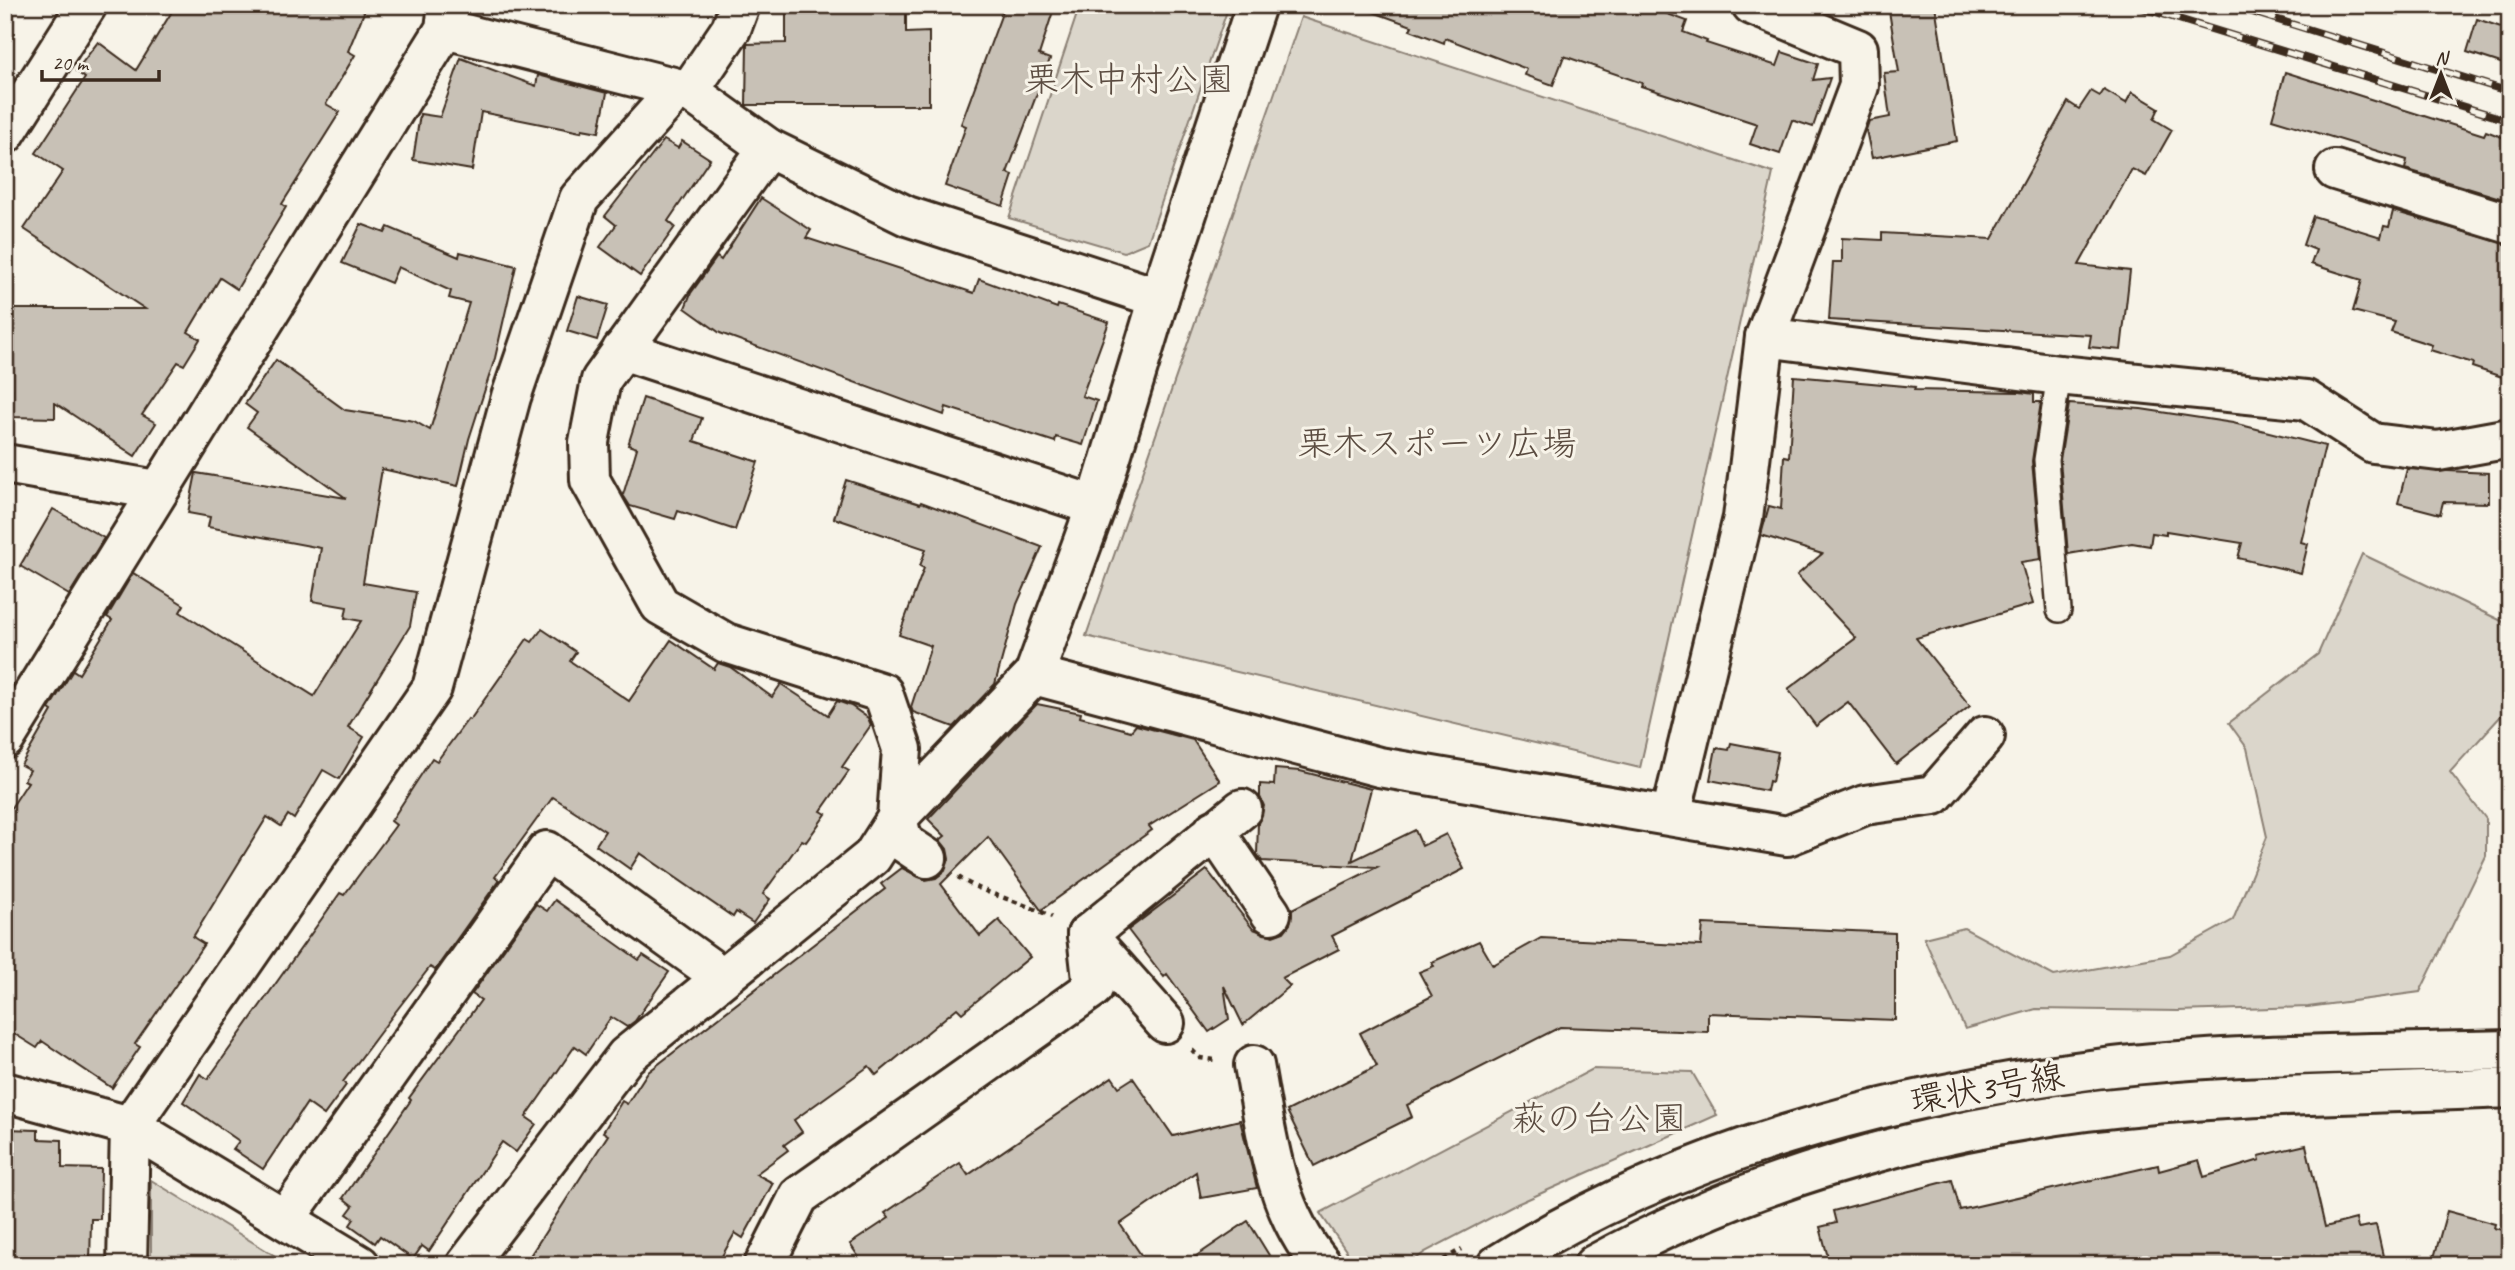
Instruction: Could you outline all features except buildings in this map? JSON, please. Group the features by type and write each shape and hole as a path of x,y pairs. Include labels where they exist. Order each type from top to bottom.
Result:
{"street":[{"path":"5,134 87,5"},
{"path":"127,1265 130,1126 432,688 512,397 579,199 683,90 732,29 740,5"},
{"path":"466,1265 626,1056 872,857 897,818 1034,675 1096,506 1159,298 1256,5"},
{"path":"1671,815 1743,517 1765,337 1859,86 1858,49 1752,5"},
{"path":"5,739 446,17 683,90 768,148 907,216 1159,298"},
{"path":"768,148 601,380 589,442 590,480 660,605 726,643 883,693 902,749 897,818 903,842 927,858"},
{"path":"2335,170 2510,224"},
{"path":"1765,337 2060,375 2306,400 2373,443 2438,450 2510,438"},
{"path":"622,350 1096,506"},
{"path":"5,464 157,490"},
{"path":"1034,675 1379,767 1787,836 1864,805 1934,795 1985,736"},
{"path":"1087,935 1228,819 1271,914"},
{"path":"285,1219 547,851 722,977"},
{"path":"1087,935 1165,1023"},
{"path":"764,1265 799,1196 1093,988 1087,935"},
{"name":"環状3号線","path":"1497,1265 1625,1197 1724,1154 1836,1118 1958,1090 2099,1069 2250,1057 2510,1050"},
{"path":"1254,1065 1276,1182 1303,1242 1322,1265"},
{"name":"環状3号線","path":"1594,1265 1643,1238 1729,1199 1829,1165 1962,1133 2086,1111 2226,1100 2510,1088"},
{"path":"5,1092 130,1126 360,1265"}],"lane":[{"path":"2060,375 2046,460 2060,610"}],"path":[{"path":"927,858 978,890 1034,907 1087,935"},
{"path":"1165,1023 1200,1058 1254,1065"}],"green space":[{"name":"栗木中村公園","path":"1080,5 1229,5 1148,242 1124,252 1009,218"},
{"name":"栗木スポーツ広場","path":"1301,17 1773,173 1640,768 1086,636"},
{"path":"2362,554 2510,625 2510,706 2450,772 2486,819 2486,856 2420,992 2308,1007 2178,1011 2036,1009 1965,1029 1924,938 1964,928 2054,976 2170,955 2233,920 2267,837 2247,748 2229,723 2318,654"},
{"name":"萩の台公園","path":"1593,1069 1692,1072 1717,1115 1517,1204 1425,1252 1408,1265 1356,1265 1320,1213"},
{"path":"151,1180 290,1265 151,1265"}],"railway":[{"path":"2133,5 2510,121"},
{"path":"2230,5 2510,92"}]}
